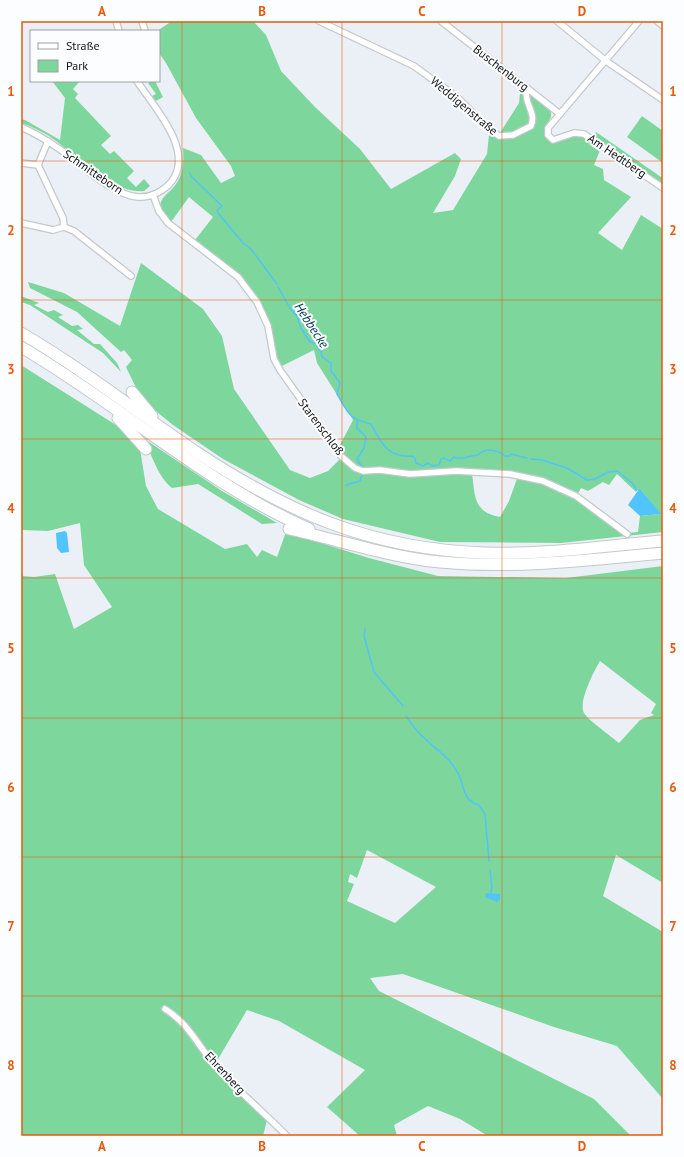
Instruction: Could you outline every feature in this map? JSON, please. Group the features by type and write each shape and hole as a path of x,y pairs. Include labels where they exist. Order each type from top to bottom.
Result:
{"highway":[{"path":"21,333 69,363 229,473 274,499 342,528 401,544 484,553 540,552 626,539 650,542 663,541"},
{"path":"21,347 100,398 235,492 268,509 332,538"},
{"path":"132,392 163,428"},
{"path":"100,398 146,449"},
{"path":"289,529 332,538 410,558 477,565 533,564 658,554"}],"street":[{"name":"Weddigenstraße","path":"320,21 350,37 382,49 414,66 458,98 488,129 499,136 513,135 531,126 533,118 525,96 527,88"},
{"name":"Buschenburg","path":"441,21 560,114"},
{"path":"557,21 606,61 663,100"},
{"path":"560,114 640,21"},
{"path":"657,21 663,26"},
{"path":"138,82 172,133 178,149 179,161 174,177 168,186 153,195"},
{"name":"Am Hedtberg","path":"560,114 548,128 548,135 553,140 574,133 584,134 663,188"},
{"name":"Schmitteborn","path":"21,127 48,141 121,193 138,197 153,195"},
{"path":"48,141 38,165 64,218 64,227"},
{"path":"21,163 38,165"},
{"name":"Starenschloß","path":"153,195 159,211 168,223 238,276 264,315 268,326 274,359 280,370 341,456 355,468 363,471 380,470 410,474 456,471 510,474 543,481 576,496 626,539"},
{"path":"21,223 53,230 64,227 74,231 131,276"},
{"name":"Ehrenberg","path":"165,1009 176,1015 190,1029 214,1064 287,1136"}],"green space":[{"path":"172,21 253,21 266,35 281,71 315,107 360,149 391,189 455,153 461,159 455,176 433,213 453,210 487,154 489,135 500,133 519,103 522,89 547,106 551,113 550,119 545,127 547,139 557,142 579,134 590,140 596,132 661,177 663,175 662,185 601,148 594,165 603,169 604,180 631,197 598,233 622,250 641,215 663,229 663,532 561,543 440,542 343,519 299,500 223,459 173,425 152,408 139,394 126,367 132,360 124,350 121,352 77,312 30,288 28,282 64,293 120,326 141,263 203,309 222,336 234,389 290,470 310,478 328,471 341,458 338,449 353,420 317,363 314,350 280,367 268,319 259,301 252,291 234,272 195,240 213,217 189,197 171,222 163,214 160,205 161,202 164,196 178,181 182,171 183,148 201,155 221,183 235,176 231,166 196,118 160,54 160,30 158,30","holes":["472,473 518,476 509,501 500,517 491,515 480,507 475,496","617,474 636,492 637,490 641,490 660,514 640,516 638,532 627,533 576,497 581,488 588,491 603,482 609,485"]},
{"path":"53,82 79,82 73,89 78,94 75,98 111,136 101,145 110,154 114,151 134,171 127,178 136,187 144,179 150,186 144,191 132,190 119,186 94,171 49,136 21,123 21,119 25,120 60,140 65,98"},
{"path":"156,82 163,97 156,101 152,96 156,94 148,83"},
{"path":"642,116 663,131 663,163 627,137"},
{"path":"21,296 39,303 34,305 48,312 54,310 63,315 58,317 72,326 78,325 83,329 77,330 94,344 100,344 117,363 121,372 103,353 30,305 21,302"},
{"path":"21,365 116,425 140,449 146,486 158,509 225,549 247,544 257,557 262,550 277,557 286,532 369,558 438,576 566,578 663,566 663,883 616,855 603,896 663,932 663,1099 617,1046 554,1027 403,974 370,978 379,991 594,1099 631,1136 488,1136 460,1119 428,1106 394,1125 397,1136 360,1136 327,1107 365,1070 279,1021 247,1010 214,1066 267,1120 263,1136 21,1136 21,569 23,576 34,577 55,574 74,629 112,607 84,565 80,523 48,531 22,530 21,537","holes":["600,661 656,704 651,713 654,715 640,720 619,743 584,713 583,702 585,694","367,850 436,887 395,923 347,901 354,884 348,882 350,874 357,878"]},
{"path":"143,438 222,491 277,523 262,524 198,484 172,488 162,477"}],"water":[{"path":"639,489 661,514 640,516 628,505"},
{"path":"65,531 67,533 69,552 61,553 57,548 56,533"},
{"path":"486,893 500,894 500,899 497,902 485,897"}],"waterway":[{"name":"Hebbecke","path":"190,173 191,176 222,206 217,210 218,213 243,243 251,249 277,284"},
{"name":"Hebbecke","path":"278,287 290,308 297,316 301,328 310,342 315,343 321,352 322,357 331,363 331,371 340,383 337,394 347,410 358,420 371,424 382,443 391,452 397,455 412,456 415,458 416,463 423,466 428,463 432,466 439,465 441,459 444,458 450,461 454,457 463,458 478,455 481,452 488,450 496,451 505,456 510,456 511,454 527,458"},
{"path":"357,421 357,428 366,437 364,448 357,459 362,467"},
{"name":"Hebbecke","path":"531,459 542,460 567,468 587,480 595,479 608,472 617,471 632,483 637,490"},
{"path":"346,485 360,481 362,475"},
{"path":"365,629 364,636 374,672 403,706"},
{"path":"406,716 415,729 450,762 458,773 467,797 479,805 485,814 489,861"},
{"path":"490,870 492,887 491,892"}]}
